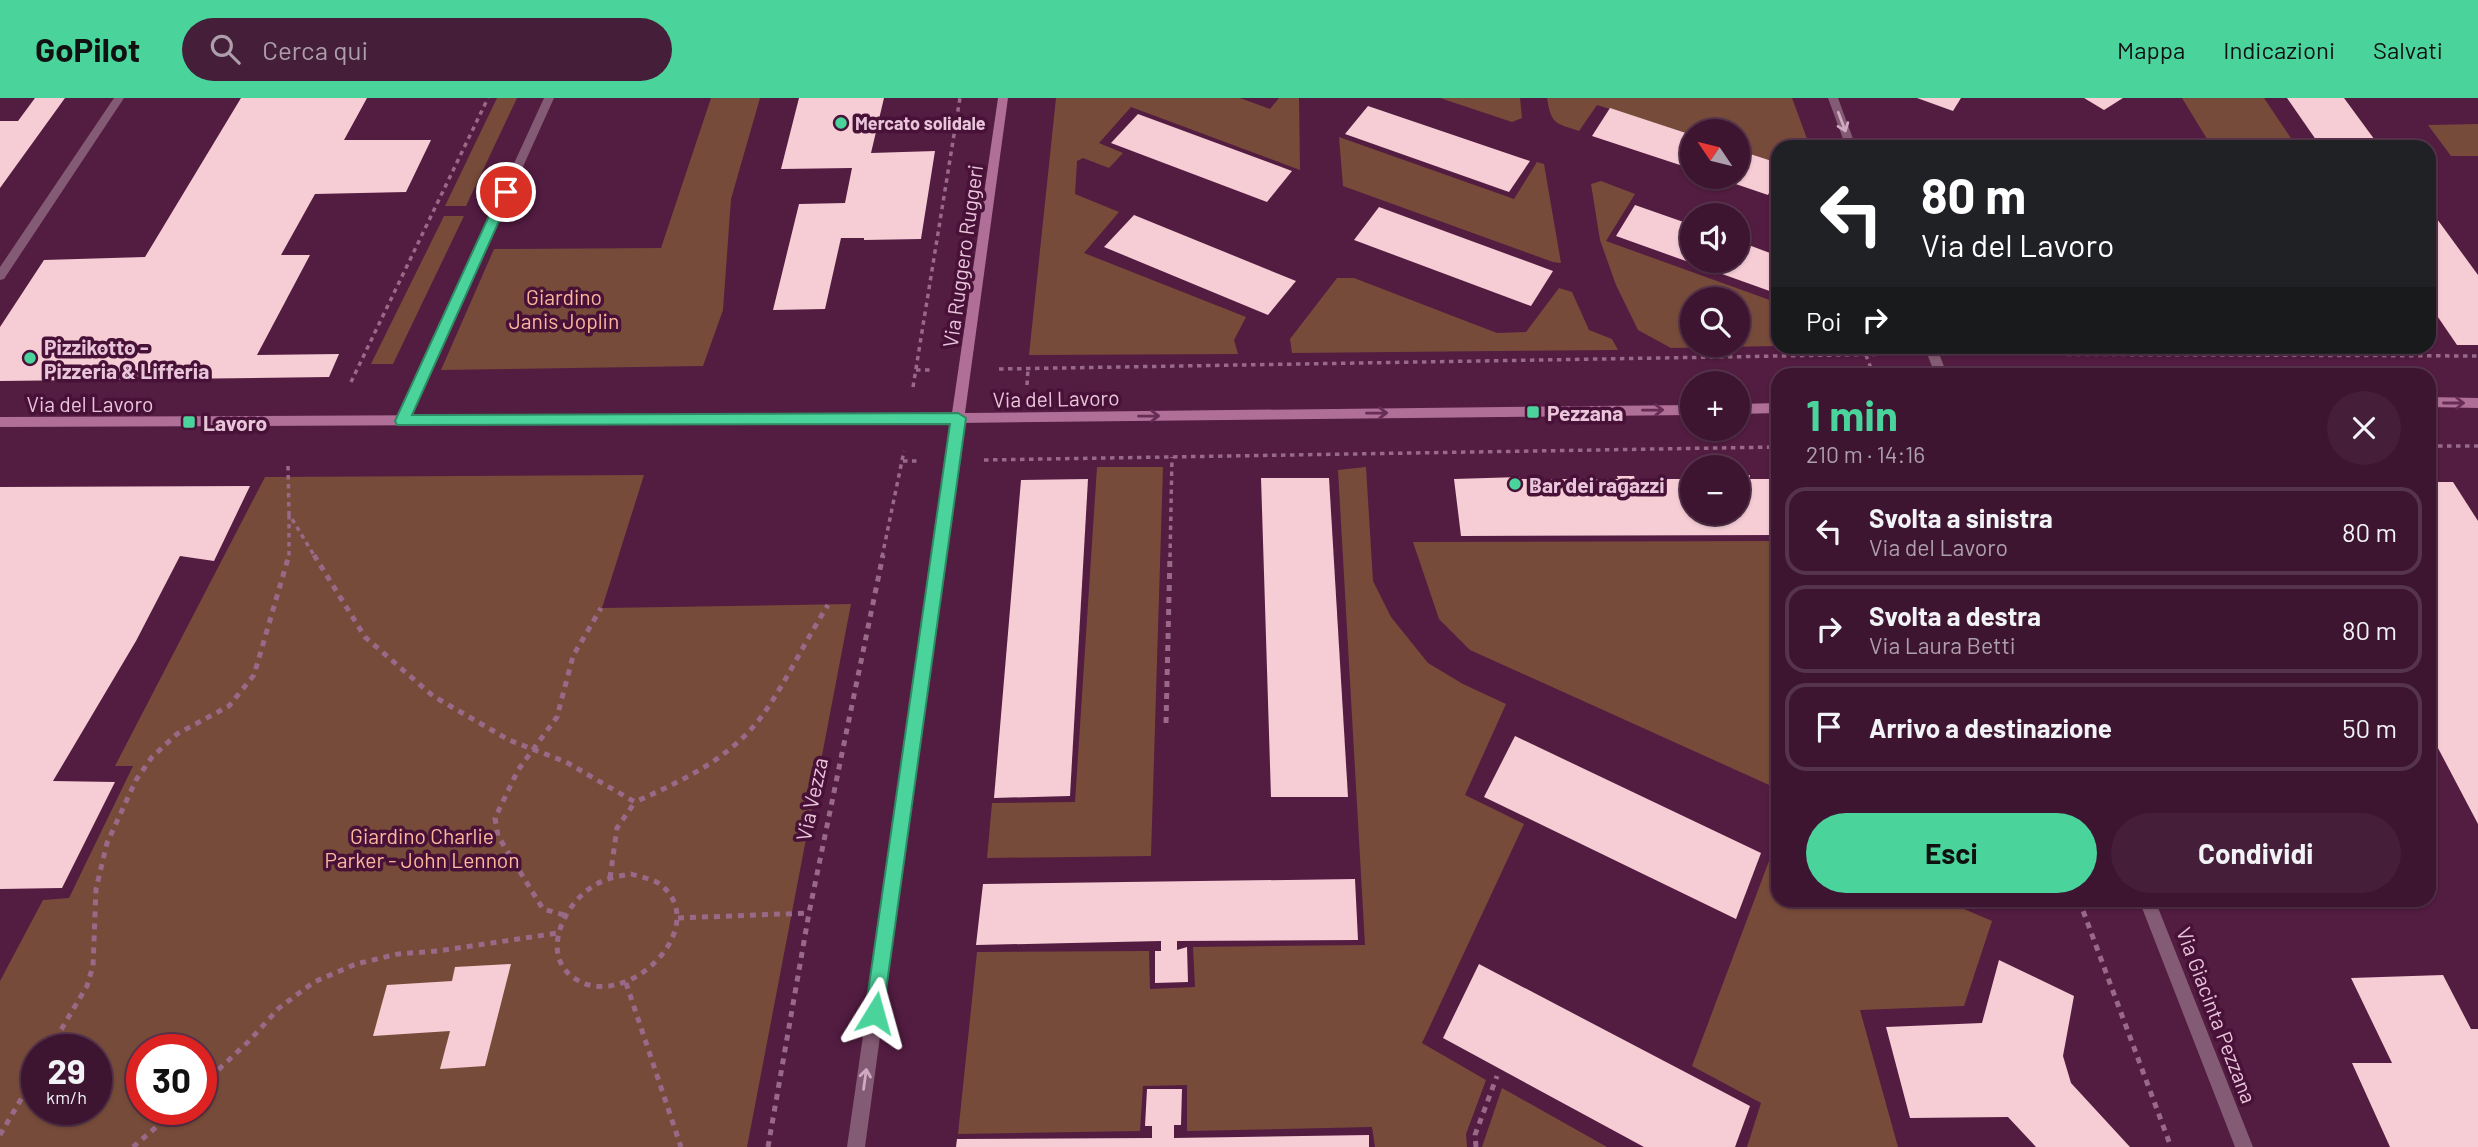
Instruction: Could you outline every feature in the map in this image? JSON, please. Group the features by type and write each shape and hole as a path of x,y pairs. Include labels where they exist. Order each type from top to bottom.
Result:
{"main road":[{"name":"Via Ruggero Ruggeri","path":"958,418 1003,98"},
{"path":"2436,402 2478,403"},
{"path":"1750,409 1771,408"},
{"name":"Via del Lavoro","path":"0,422 958,418 1680,410"}],"street":[{"path":"0,276 119,98"},
{"path":"402,421 549,98"},
{"path":"1833,98 1848,140"},
{"path":"856,1147 958,418"},
{"name":"Via Giacinta Pezzana","path":"2150,907 2244,1147"}],"path":[{"path":"351,382 488,98"},
{"path":"916,370 960,98"},
{"path":"1011,369 1879,354"},
{"path":"2296,354 2478,356"},
{"path":"1866,355 1871,368"},
{"path":"2436,446 2478,446"},
{"path":"1006,460 1771,447"},
{"path":"1166,723 1171,457"},
{"name":"Via Vezza","path":"768,1147 809,913 903,461"},
{"path":"59,1034 87,986 93,966 96,889 107,843 136,780 152,757 177,734 229,706 254,675 289,557 288,466"},
{"path":"289,514 365,636 433,696 509,740 566,762 635,802"},
{"path":"610,878 612,839 621,814 635,802 679,782 721,756 762,717 808,634 828,605"},
{"path":"564,915 543,909 498,836 495,818 504,795 557,717 573,656 601,608"},
{"path":"631,874 650,877 665,886 674,900 678,918 674,937 663,957 626,984 587,986 572,978 562,966 558,933 564,915 576,899 592,886 610,878 631,874"},
{"path":"2082,907 2171,1147"},
{"path":"678,918 809,913"},
{"path":"217,1071 279,1008 314,982 345,968 398,954 438,951 558,933"},
{"path":"626,984 681,1147"},
{"path":"1476,1147 1475,1135 1497,1076"},
{"path":"0,1135 21,1099"},
{"path":"133,1147 159,1125"}],"green space":[{"path":"497,98 517,98 466,206 445,206"},
{"name":"Giardino Janis Joplin","path":"711,98 760,98 731,199 723,310 703,366 441,370 494,249 661,248"},
{"path":"1056,98 1240,98 1270,109 1279,98 1299,98 1300,170 1131,107 1099,143 1123,153 1109,168 1083,158 1077,161 1075,194 1119,212 1084,253 1246,317 1234,340 1238,354 1029,355"},
{"path":"1440,98 1520,98 1522,118 1512,122"},
{"path":"1547,98 1792,98 1807,140 1771,140 1771,161 1750,154 1750,119 1680,119 1680,131 1597,105 1579,131 1564,126 1553,118"},
{"path":"2182,98 2264,98 2292,140 2208,140"},
{"path":"2478,124 2478,156 2451,156 2428,125"},
{"path":"1339,137 1514,199 1537,162 1544,164 1561,263 1343,186"},
{"path":"1601,181 1635,194 1606,241 1680,268 1680,273 1695,273 1734,287 1680,287 1680,348 1671,348 1638,330 1616,285 1600,240 1591,184"},
{"path":"444,216 464,216 393,364 371,364"},
{"path":"1337,278 1354,278 1497,333 1526,332 1559,288 1572,292 1589,330 1612,339 1618,350 1292,353 1290,339"},
{"path":"1750,293 1771,300 1771,346 1750,347"},
{"path":"1097,467 1163,467 1151,856 987,858 992,803 1075,802"},
{"path":"1366,467 1373,581 1391,617 1428,663 1463,684 1506,704 1465,795 1524,824 1422,1043 1486,1080 1466,1134 1467,1147 1375,1147 1372,1127 1187,1131 1187,1085 1143,1086 1140,1131 958,1134 977,952 1149,951 1150,989 1195,987 1193,947 1365,945 1338,470"},
{"name":"Giardino Charlie Parker - John Lennon","path":"644,475 602,608 851,604 747,1147 0,1147 0,981 43,900 69,898 133,766 115,766 265,477"},
{"path":"1771,541 1771,786 1470,650 1439,619 1413,542"},
{"path":"1771,856 1771,907 1959,907 1992,921 1964,1006 1860,1010 1898,1147 1747,1147 1761,1103 1692,1066"},
{"path":"1502,1088 1607,1147 1482,1147"}],"building":[{"path":"35,98 65,98 0,188 0,121 18,121"},
{"path":"241,98 367,98 344,140 431,140 406,192 315,194 281,255 310,255 257,355 339,354 329,377 0,381 0,327 44,260 145,257"},
{"path":"799,98 884,98 871,153 935,151 921,239 841,238 825,309 773,310 799,204 845,203 852,168 781,169"},
{"path":"1917,98 1961,98 1953,111"},
{"path":"2084,98 2123,98 2104,110"},
{"path":"2287,98 2344,98 2375,140 2316,140"},
{"path":"1368,106 1530,161 1509,192 1345,134"},
{"path":"1610,108 1680,131 1680,165 1592,136"},
{"path":"1138,114 1292,171 1267,202 1111,143"},
{"path":"1750,154 1771,161 1771,189 1768,195 1750,189"},
{"path":"1635,205 1680,221 1680,259 1616,236"},
{"path":"1379,207 1553,271 1531,306 1354,240"},
{"path":"1134,215 1296,281 1268,315 1104,247"},
{"path":"2436,218 2478,275 2478,345 2457,345 2436,314"},
{"path":"1750,246 1771,253 1771,291 1719,273 1750,273"},
{"path":"1617,476 1634,476 1635,479 1680,479 1680,525 1750,525 1750,479 1771,479 1771,535 1461,536 1454,479 1618,479"},
{"path":"1261,478 1329,478 1348,797 1271,797"},
{"path":"1088,479 1070,796 994,798 1021,480"},
{"path":"2436,482 2453,482 2478,521 2478,824 2436,744"},
{"path":"250,486 214,561 180,556 136,641 53,781 115,782 62,888 0,889 0,487"},
{"path":"1515,736 1761,853 1736,919 1484,797"},
{"path":"1355,879 1358,940 1177,941 1177,950 1187,947 1188,982 1155,983 1155,951 1161,951 1161,941 976,945 983,884"},
{"path":"1999,960 2074,996 2063,1056 2071,1083 2130,1147 2036,1147 2008,1117 1910,1118 1886,1027 1982,1023"},
{"path":"511,964 485,1066 440,1069 450,1031 373,1036 387,985 452,981 455,967"},
{"path":"1479,964 1750,1106 1735,1147 1644,1147 1443,1038"},
{"path":"2443,975 2471,1029 2478,1029 2478,1147 2390,1147 2352,1063 2392,1063 2351,978"},
{"path":"1147,1089 1182,1089 1181,1125 1174,1125 1174,1138 1369,1135 1369,1147 956,1147 957,1139 1152,1138 1152,1126 1145,1126"}],"place":[{"name":"Mercato solidale","path":"841,123"},
{"name":"Pizzikotto - Pizzeria & Lifferia","path":"30,358"},
{"name":"Pezzana","path":"1533,412"},
{"name":"Lavoro","path":"189,422"},
{"name":"Bar dei ragazzi","path":"1515,484"}],"route":[{"path":"506,192 402,421 958,418 875,1013"}]}
